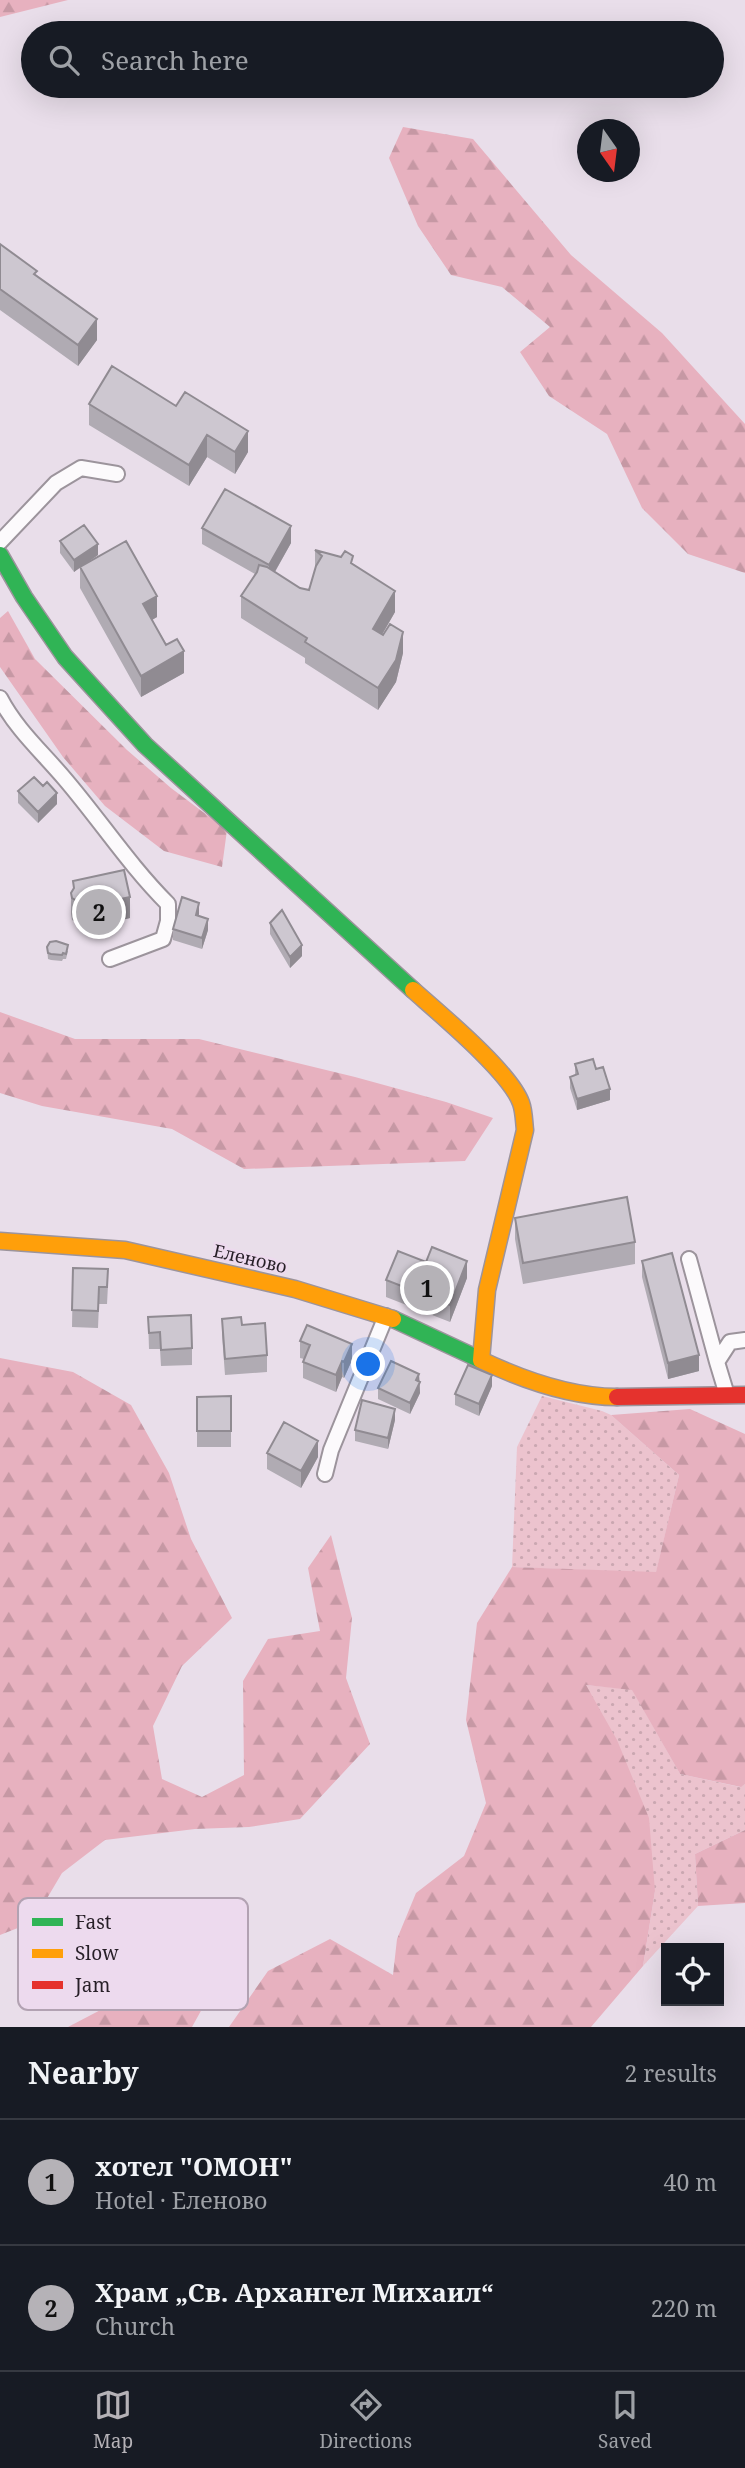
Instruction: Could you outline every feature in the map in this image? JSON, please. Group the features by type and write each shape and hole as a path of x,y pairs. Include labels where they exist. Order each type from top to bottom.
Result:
{"street":[{"path":"0,542 56,483 81,468 117,474"},
{"path":"0,555 24,597 65,657 145,745 467,1039 509,1082 521,1103 525,1130 486,1290 481,1360"},
{"path":"0,698 9,715 64,778 134,868 167,904 169,921 163,939 110,959"},
{"name":"Еленово","path":"0,1241 125,1251 295,1289 386,1316 515,1377 579,1395 745,1395"},
{"path":"689,1259 727,1395"},
{"path":"325,1474 331,1450 386,1316"},
{"path":"717,1362 730,1342 745,1340"}],"shaded area":[{"path":"542,1396 611,1415 679,1475 656,1573 512,1567 517,1447"},
{"path":"585,1685 632,1689 680,1774 740,1787 745,1784 745,1830 695,1854 698,1906 664,1943 661,1943 643,1966 655,1891"}],"green space":[{"path":"0,0 68,0 0,17"},
{"path":"403,127 473,139 571,255 662,333 745,424 745,573 688,554 642,508 607,434 549,396 520,352 550,327 502,287 451,275 418,226 389,158"},
{"path":"8,611 35,659 127,750 171,788 227,830 222,867 164,851 105,806 63,757 0,667 0,618"},
{"path":"0,1012 75,1039 199,1039 355,1077 493,1118 465,1161 244,1169 172,1129 42,1106 0,1093"},
{"path":"0,1358 73,1372 131,1405 169,1473 191,1539 232,1618 182,1666 153,1726 162,1779 202,1797 244,1775 243,1681 268,1639 320,1631 308,1568 331,1535 352,1618 346,1678 370,1744 300,1819 249,1827 195,1829 105,1840 62,1873 47,1898 18,1898 18,1928 0,1935"},
{"path":"690,1409 745,1434 745,1784 741,1787 680,1774 632,1690 586,1685 617,1740 649,1818 655,1891 643,1966 591,2027 229,2027 241,2010 248,2010 248,2000 268,1971 330,1939 393,1975 397,1939 416,1893 464,1856 486,1803 466,1720 477,1623 512,1567 656,1572 679,1475 611,1415"},
{"path":"745,1830 745,1903 698,1906 695,1854"},
{"path":"100,2010 201,2010 192,2027 68,2027"}],"building":[{"path":"0,244 37,271 34,274 97,319 78,345 0,289"},
{"path":"112,366 176,406 185,392 248,431 235,452 207,435 189,465 89,404"},
{"path":"225,489 291,526 269,565 202,528"},
{"path":"84,525 98,544 74,560 60,541"},
{"path":"126,541 157,596 143,604 166,645 177,639 184,651 141,676 80,567"},
{"path":"315,550 341,557 345,551 353,556 351,563 395,591 373,629 383,635 390,624 403,632 396,660 378,688 305,642 307,638 241,596 259,565 267,567 300,588 309,590 322,556"},
{"path":"34,777 43,786 47,782 57,793 38,812 18,791"},
{"path":"124,870 130,897 79,908 77,901 72,898 73,881"},
{"path":"182,897 199,903 196,915 208,919 202,938 173,929"},
{"path":"282,910 302,945 290,957 270,923"},
{"path":"50,942 68,945 66,954 48,953"},
{"path":"593,1059 596,1069 603,1067 610,1089 577,1099 570,1077 578,1074 575,1064"},
{"path":"627,1197 635,1242 523,1263 515,1218"},
{"path":"432,1247 467,1261 450,1305 386,1280 398,1251 426,1262"},
{"path":"672,1253 699,1355 668,1363 642,1261"},
{"path":"73,1268 108,1269 107,1287 99,1287 98,1311 72,1310"},
{"path":"191,1315 192,1348 161,1350 160,1332 149,1333 148,1317"},
{"path":"241,1317 242,1325 265,1323 267,1355 225,1359 222,1319"},
{"path":"307,1325 352,1344 336,1375 303,1362 310,1345 300,1341"},
{"path":"391,1361 419,1374 416,1380 420,1382 410,1403 378,1388"},
{"path":"468,1365 492,1375 479,1404 455,1394"},
{"path":"231,1396 231,1431 197,1431 197,1397"},
{"path":"362,1400 395,1409 388,1438 355,1430"},
{"path":"284,1422 318,1441 301,1471 267,1453"}],"traffic: fast":[{"path":"0,555 24,597 65,657 145,745 413,990"},
{"path":"393,1319 481,1360"}],"traffic: slow":[{"path":"413,990 489,1060 514,1090 523,1109 525,1130 487,1290 481,1360 564,1391 617,1397"},
{"path":"0,1241 125,1250 295,1289 393,1319"}],"traffic: jam":[{"path":"617,1397 745,1395"}],"place":[{"name":"Храм „Св. Архангел Михаил“","path":"99,912"},
{"name":"хотел \"ОМОН\"","path":"427,1288"}]}
